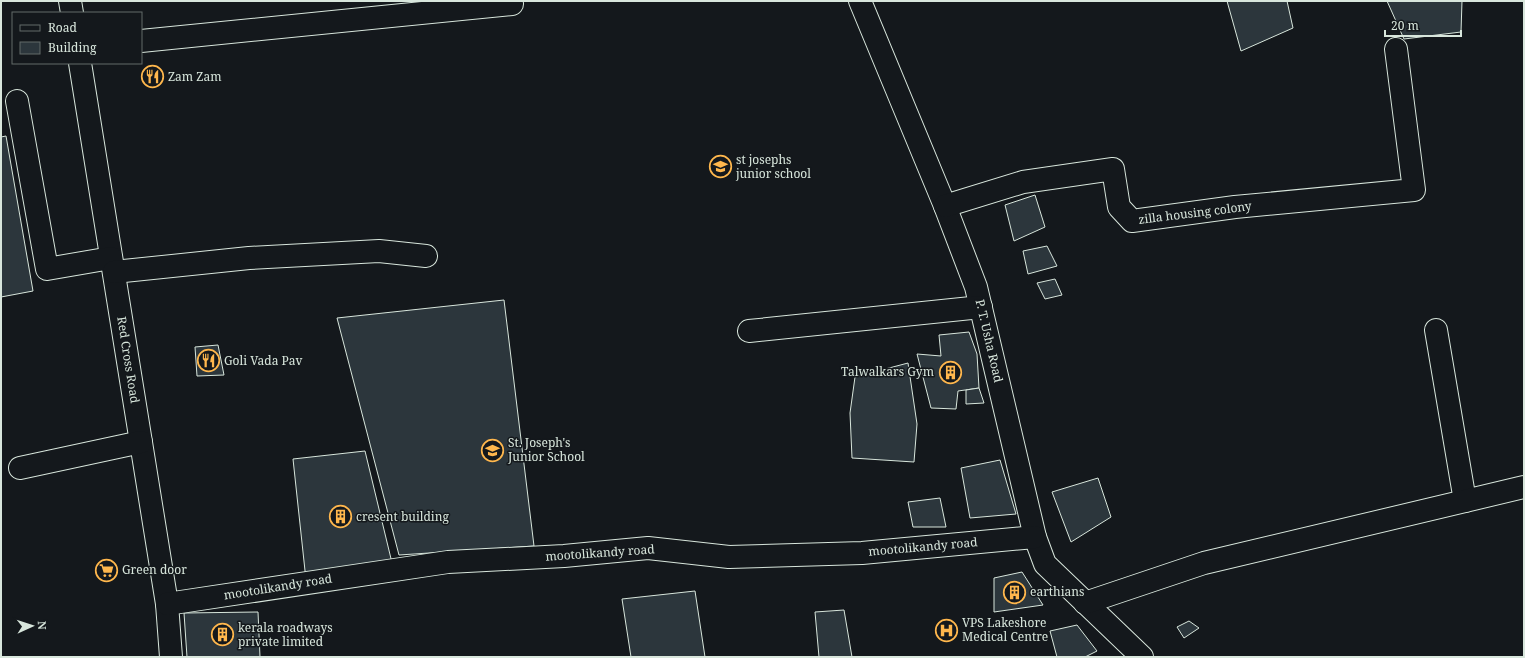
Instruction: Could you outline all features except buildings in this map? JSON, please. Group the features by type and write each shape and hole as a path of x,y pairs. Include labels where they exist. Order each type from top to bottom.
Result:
{"street":[{"path":"70,1 72,12"},
{"name":"P. T. Usha Road","path":"860,1 945,206 976,287 1035,537 1045,564 1142,657"},
{"path":"142,41 512,4"},
{"name":"zilla housing colony","path":"945,206 1023,182 1113,169 1119,207 1132,221 1235,207 1414,190 1396,50"},
{"name":"Red Cross Road","path":"80,64 167,604 171,657"},
{"path":"17,101 47,269 379,251 426,256"},
{"path":"749,331 981,307"},
{"path":"1436,330 1466,501"},
{"path":"20,468 141,442"},
{"path":"1086,603 1204,563 1524,487"},
{"name":"mootolikandy road","path":"167,604 448,562 564,556 648,548 729,557 862,552 1035,537"}],"place":[{"name":"Zam Zam","path":"153,77"},
{"name":"st josephs junior school","path":"720,167"},
{"name":"Goli Vada Pav","path":"209,361"},
{"name":"Talwalkars Gym","path":"950,372"},
{"name":"St. Joseph's Junior School","path":"492,450"},
{"name":"cresent building","path":"340,517"},
{"name":"Green door","path":"107,570"},
{"name":"earthians","path":"1014,592"},
{"name":"VPS Lakeshore Medical Centre","path":"946,630"},
{"name":"kerala roadways private limited","path":"222,635"}]}
